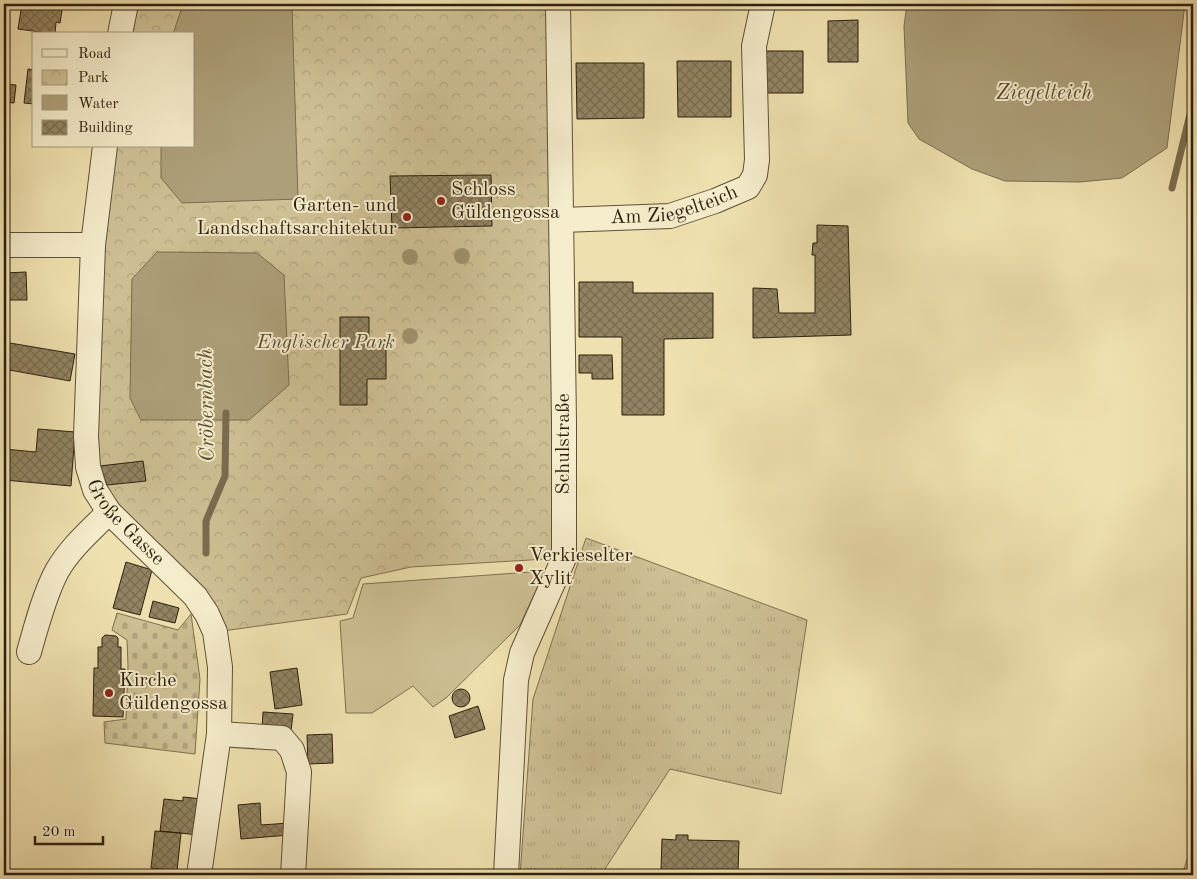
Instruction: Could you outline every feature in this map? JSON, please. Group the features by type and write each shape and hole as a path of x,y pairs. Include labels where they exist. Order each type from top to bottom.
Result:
{"street":[{"path":"120,32 126,4"},
{"name":"Schulstraße","path":"506,875 516,680 522,653 564,558 562,220 558,4"},
{"name":"Am Ziegelteich","path":"562,220 670,216 715,201 748,187 755,175 757,160 754,46 763,4"},
{"name":"Große Gasse","path":"105,148 93,245 86,436 88,467 95,490 109,512 195,596 207,614 215,632 220,667 219,734 201,866"},
{"path":"4,244 93,245"},
{"path":"29,652 38,621 58,570 80,540 109,512"},
{"path":"219,734 282,738 292,750 299,772 293,875"},
{"path":"190,834 201,866"}],"green space":[{"name":"Englischer Park","path":"126,4 558,4 564,558 411,567 361,578 347,614 215,632 95,490 105,148 195,148 195,32 120,32"},
{"path":"586,538 807,620 781,794 670,769 601,875 520,875 533,699"},
{"path":"545,571 520,625 446,698 433,707 413,686 372,713 346,713 340,621 353,618 363,584"},
{"path":"117,613 178,630 191,614 200,679 195,754 105,743 104,722 126,719 127,640 112,630"},
{"path":"1193,841 1193,875 1182,875"}],"water":[{"path":"191,4 290,4 292,7 298,199 182,203 161,178 161,148 195,148 195,32 174,32 181,10"},
{"name":"Ziegelteich","path":"907,4 1185,4 1167,148 1122,178 1080,182 1005,181 972,169 919,139 908,123 904,26"},
{"path":"157,252 257,253 284,275 289,385 249,420 141,420 130,398 132,279"}],"building":[{"path":"22,4 63,4 60,23 56,22 55,32 18,29"},
{"path":"858,20 858,62 828,62 828,21"},
{"path":"764,51 803,51 803,93 764,93"},
{"path":"677,61 731,61 731,117 678,117"},
{"path":"576,63 644,63 644,118 577,119"},
{"path":"28,69 32,70 32,104 24,103"},
{"path":"4,84 16,85 14,103 4,102"},
{"path":"4,126 7,126 4,153"},
{"name":"Schloss Güldengossa","path":"491,175 492,226 392,228 390,176"},
{"path":"817,225 848,226 851,335 753,338 753,288 777,289 779,313 815,313 815,255 812,255 813,243 817,243"},
{"path":"26,272 27,300 4,300 4,273"},
{"path":"579,282 633,282 633,293 713,293 713,338 664,339 664,415 622,415 622,337 579,337"},
{"path":"340,317 369,317 369,344 386,344 386,379 367,379 367,405 340,405"},
{"path":"4,342 75,354 70,381 4,369"},
{"path":"579,355 612,355 613,379 592,379 592,373 579,373"},
{"path":"38,429 75,432 71,486 4,480 4,449 36,452"},
{"path":"143,461 146,481 107,485 100,466"},
{"path":"126,562 152,570 140,615 113,608"},
{"path":"153,601 179,608 175,623 149,617"},
{"name":"Kirche Güldengossa","path":"105,635 116,636 118,638 118,647 121,647 121,669 125,669 123,717 93,716 94,668 98,668 98,647 102,647 102,638"},
{"path":"297,668 302,705 275,709 270,672"},
{"path":"457,689 465,689 470,694 468,705 457,707 452,702 452,694"},
{"path":"478,706 485,729 455,738 449,716"},
{"path":"263,712 293,714 291,731 262,729"},
{"path":"332,734 333,763 308,764 307,735"},
{"path":"183,797 202,799 199,835 160,831 164,799 183,801"},
{"path":"260,803 261,825 289,823 289,835 241,839 238,805"},
{"path":"155,831 181,833 177,871 151,868"},
{"path":"676,835 688,835 688,840 739,841 738,872 661,870 662,839 676,840"}],"waterway":[{"path":"1172,188 1193,102"},
{"name":"Cröbernbach","path":"206,553 206,521 225,476 226,413"}],"place":[{"name":"Schloss Güldengossa","path":"441,201"},
{"name":"Garten- und Landschaftsarchitektur","path":"407,217"},
{"name":"Verkieselter Xylit","path":"519,568"},
{"name":"Kirche Güldengossa","path":"109,693"}]}
